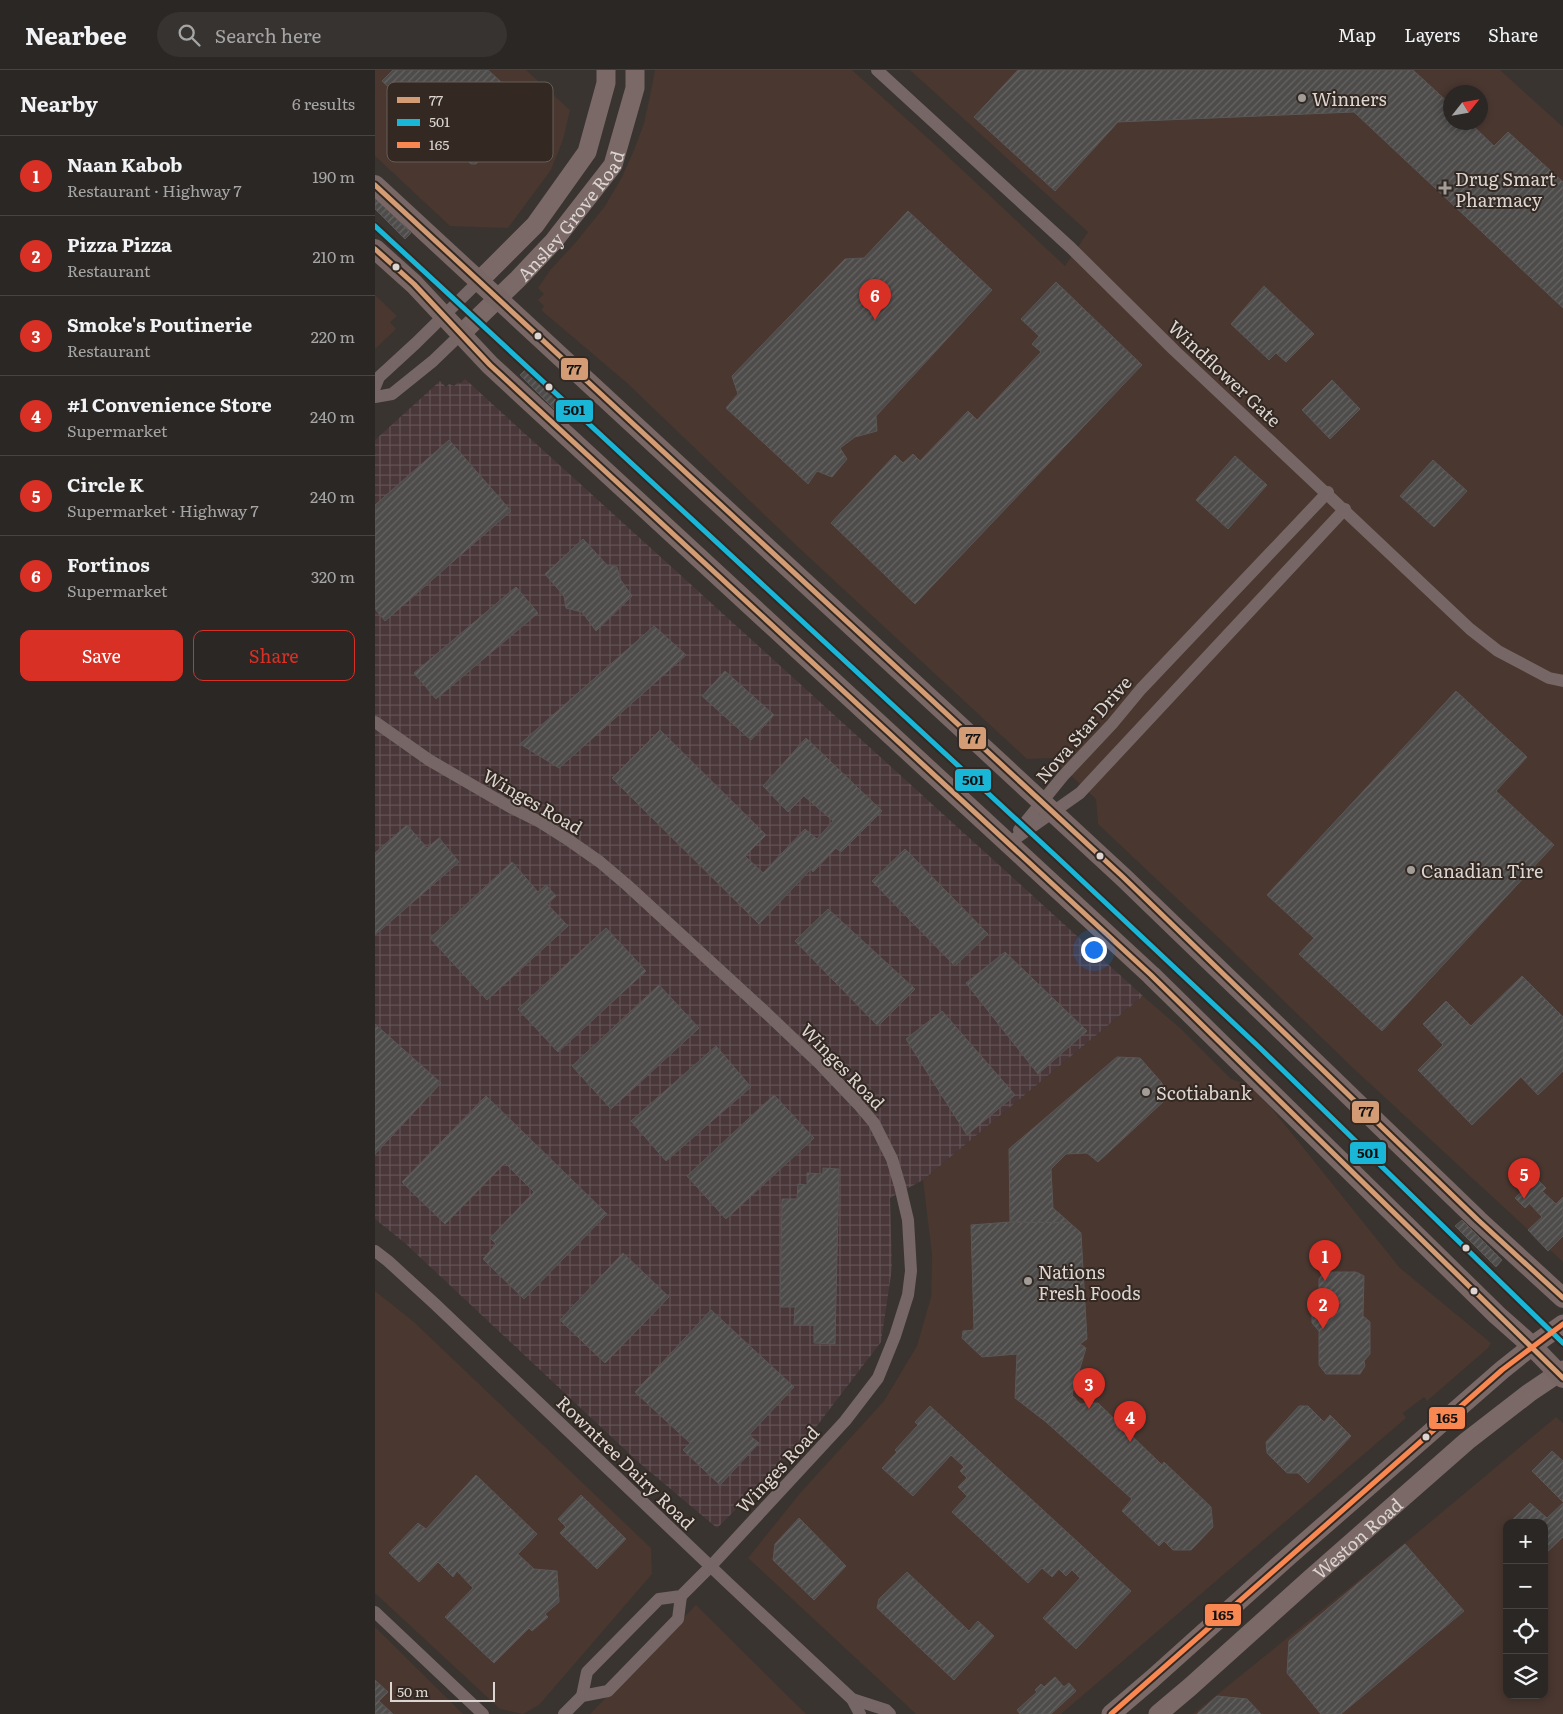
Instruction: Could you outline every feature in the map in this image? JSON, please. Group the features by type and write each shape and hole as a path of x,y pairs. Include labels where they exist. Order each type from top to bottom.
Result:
{"main road":[{"name":"Ansley Grove Road","path":"479,282 535,225 587,152 605,83 606,70"},
{"name":"Ansley Grove Road","path":"461,334 553,242 613,164 635,88 635,70"},
{"path":"375,185 1185,935 1478,1220 1563,1298"},
{"path":"375,248 414,284 505,378 1151,975 1490,1308 1561,1374"},
{"name":"Weston Road","path":"1111,1714 1501,1370 1563,1324"},
{"name":"Weston Road","path":"1157,1714 1190,1687 1467,1441 1529,1393 1561,1374"}],"street":[{"name":"Windflower Gate","path":"877,70 1071,248 1174,350 1328,492 1439,600 1498,651 1549,678 1563,681"},
{"path":"375,387 379,377 479,282"},
{"path":"375,397 392,394 433,361 461,334"},
{"name":"Nova Star Drive","path":"1009,843 1048,807 1141,689 1328,492"},
{"name":"Nova Star Drive","path":"1048,807 1080,793 1345,509"},
{"name":"Winges Road","path":"375,722 382,729 435,763 570,841 627,885 762,1009 858,1104 874,1123 892,1159 908,1220 911,1272 908,1295 902,1315 878,1378 845,1421 681,1596"},
{"name":"Rowntree Dairy Road","path":"375,1251 388,1260 435,1304 710,1566 853,1699 860,1714"},
{"path":"564,1714 582,1696 587,1672 638,1620 659,1599 681,1596 678,1619 615,1684 608,1691 582,1696"},
{"path":"375,1612 483,1714"},
{"name":"Rowntree Dairy Road","path":"853,1699 886,1710 890,1714"}],"shaded area":[{"path":"375,70 526,70 539,82 387,82 387,162 553,162 553,95 570,110 563,140 551,170 508,228 450,226 375,156"},
{"path":"655,70 852,70 1065,266 1088,232 910,70 1500,70 1563,127 1563,1262 1353,1068 1098,824 1096,799 1052,758 1027,759 798,547 627,383 541,310 544,306 538,300 544,294 538,288 551,269 605,206 622,177 644,123"},
{"path":"375,295 397,316 390,322 396,329 375,349"},
{"path":"465,379 1143,996 923,1180 890,1198 892,1268 881,1342 806,1440 717,1528 636,1460 406,1244 375,1219 375,440 440,381 446,387 449,384 454,386 458,382 460,384"},
{"path":"1143,996 1180,1028 1231,1079 1249,1085 1273,1110 1400,1268 1491,1343 1488,1348 1427,1401 1424,1397 1403,1413 1406,1418 1061,1714 916,1714 748,1558 801,1492 884,1401 917,1346 931,1297 932,1255 923,1180"},
{"path":"375,1291 414,1322 651,1548 652,1574 539,1705 523,1714 500,1709 375,1593"},
{"path":"1556,1417 1563,1423 1563,1714 1193,1714 1416,1534"},
{"path":"696,1605 806,1714 590,1714"},
{"path":"375,1627 463,1714 375,1714"}],"building":[{"path":"393,70 488,70 501,82 387,82 387,86 382,81"},
{"path":"1018,70 1413,70 1443,98 1443,130 1477,130 1494,146 1508,132 1563,182 1563,308 1354,112 1118,122 1055,191 974,117"},
{"path":"375,197 411,233 405,239 375,209"},
{"path":"908,211 992,290 876,416 877,431 855,437 840,448 847,459 832,477 817,471 808,484 726,408 738,394 732,376 845,259 864,258"},
{"path":"1056,282 1142,365 915,604 831,523 895,455 903,463 913,454 920,461 968,411 977,420 1041,352 1032,344 1039,336 1021,319"},
{"path":"1264,286 1314,334 1286,362 1276,353 1269,360 1231,324"},
{"path":"526,369 567,410 561,416 520,375"},
{"path":"1332,380 1360,409 1330,439 1302,410"},
{"path":"449,440 511,511 385,621 375,609 375,505"},
{"path":"1235,456 1267,485 1228,529 1196,500"},
{"path":"1433,460 1467,491 1434,527 1400,496"},
{"path":"583,539 607,565 617,567 620,579 632,596 596,631 582,612 566,608 564,596 545,574"},
{"path":"516,587 538,613 436,699 414,673"},
{"path":"654,626 686,655 559,768 520,744"},
{"path":"725,671 774,715 751,740 702,696"},
{"name":"Canadian Tire","path":"1456,691 1527,757 1496,791 1554,845 1382,1031 1299,954 1314,938 1267,895"},
{"path":"660,730 766,835 745,856 763,873 805,829 817,839 833,821 804,796 788,812 763,786 806,738 882,811 841,852 836,848 813,872 811,869 759,924 612,778"},
{"path":"407,825 427,848 439,838 459,862 375,935 375,853"},
{"path":"905,849 988,934 955,966 872,881"},
{"path":"512,862 538,892 546,885 556,896 547,904 568,926 487,1000 430,938"},
{"path":"828,909 915,989 878,1026 795,941"},
{"path":"606,928 646,971 558,1052 518,1009"},
{"path":"1005,952 1087,1031 1038,1074 966,983"},
{"path":"1522,976 1563,1017 1563,1071 1538,1095 1521,1077 1472,1125 1418,1070 1443,1045 1423,1024 1446,1001 1471,1026"},
{"path":"659,985 699,1028 611,1109 572,1066"},
{"path":"942,1011 1015,1095 967,1135 906,1039"},
{"path":"375,1024 441,1083 375,1154"},
{"path":"716,1046 751,1087 666,1161 631,1121"},
{"path":"1117,1057 1140,1058 1162,1083 1164,1101 1098,1162 1087,1153 1066,1154 1051,1169 1053,1208 1070,1223 1010,1222 1009,1149"},
{"path":"774,1095 814,1138 726,1219 687,1176"},
{"path":"486,1096 607,1214 524,1299 483,1259 496,1244 490,1238 534,1192 505,1163 445,1224 402,1182"},
{"path":"823,1168 839,1169 835,1344 814,1343 814,1325 794,1325 795,1307 780,1307 782,1199 797,1199 798,1184 807,1185 807,1173 823,1174"},
{"path":"1536,1178 1546,1188 1525,1208 1515,1198"},
{"path":"1542,1191 1556,1204 1563,1197 1563,1236 1548,1251 1528,1230 1542,1217 1530,1204"},
{"path":"1462,1220 1502,1260 1496,1267 1455,1226"},
{"name":"Nations Fresh Foods","path":"1010,1222 1070,1223 1081,1233 1087,1339 1080,1344 1086,1348 1072,1395 1046,1422 1015,1398 1017,1354 982,1357 962,1338 963,1331 974,1330 971,1225"},
{"path":"623,1253 669,1297 605,1363 560,1320"},
{"path":"1324,1272 1356,1272 1364,1276 1363,1316 1370,1322 1370,1354 1364,1361 1365,1366 1360,1374 1326,1374 1319,1365 1319,1331 1312,1323 1312,1299 1319,1289 1319,1279"},
{"path":"711,1310 794,1387 749,1435 759,1443 720,1485 683,1450 690,1443 635,1392"},
{"path":"1072,1395 1080,1404 1098,1403 1162,1465 1164,1462 1211,1507 1213,1527 1191,1550 1173,1550 1164,1541 1159,1546 1122,1511 1132,1499 1046,1422"},
{"path":"930,1406 1131,1591 1076,1649 1043,1618 1080,1578 1072,1570 1066,1576 1059,1569 1052,1577 1042,1568 1028,1583 952,1512 967,1496 958,1487 967,1478 960,1471 964,1467 951,1455 913,1496 882,1468 897,1452 895,1450 918,1425 915,1422"},
{"path":"1299,1406 1308,1406 1324,1422 1330,1415 1351,1436 1308,1483 1298,1473 1287,1473 1267,1453 1266,1442"},
{"path":"1552,1451 1563,1461 1563,1502 1532,1471"},
{"path":"476,1475 537,1534 518,1554 534,1569 557,1571 559,1602 545,1614 548,1617 532,1631 529,1628 494,1663 445,1617 473,1588 457,1571 453,1577 438,1562 419,1582 389,1553 418,1523 426,1529"},
{"path":"581,1495 626,1539 597,1569 560,1533 566,1527 558,1519"},
{"path":"1530,1503 1547,1518 1563,1503 1563,1537 1548,1551 1548,1519 1513,1519"},
{"path":"799,1518 846,1566 814,1600 773,1560 775,1544"},
{"path":"1405,1544 1464,1611 1341,1714 1321,1714 1287,1673 1289,1641"},
{"path":"907,1572 969,1631 978,1621 994,1636 954,1680 877,1608 879,1599"},
{"path":"1055,1677 1064,1687 1069,1683 1076,1691 1051,1714 1020,1714 1017,1710 1037,1692 1035,1690 1041,1684 1044,1687"},
{"path":"375,1680 388,1692 379,1701 393,1714 375,1714"},
{"path":"1217,1696 1247,1699 1261,1714 1197,1714"}],"transit line":[{"name":"77","path":"375,185 1123,877 1478,1220 1563,1298"},
{"name":"501","path":"375,226 1059,859 1259,1047 1563,1343"},
{"name":"77","path":"375,249 414,284 490,365 1151,975 1563,1378"},
{"name":"165","path":"1111,1714 1502,1370 1563,1324"}],"place":[{"name":"Winners","path":"1302,98"},
{"name":"Drug Smart Pharmacy","path":"1445,188"},
{"name":"Fortinos","path":"875,320"},
{"name":"Canadian Tire","path":"1411,870"},
{"name":"Scotiabank","path":"1146,1092"},
{"name":"Circle K","path":"1524,1199"},
{"name":"Nations Fresh Foods","path":"1028,1281"},
{"name":"Naan Kabob","path":"1325,1281"},
{"name":"Pizza Pizza","path":"1323,1329"},
{"name":"Smoke's Poutinerie","path":"1089,1409"},
{"name":"#1 Convenience Store","path":"1130,1442"}]}
